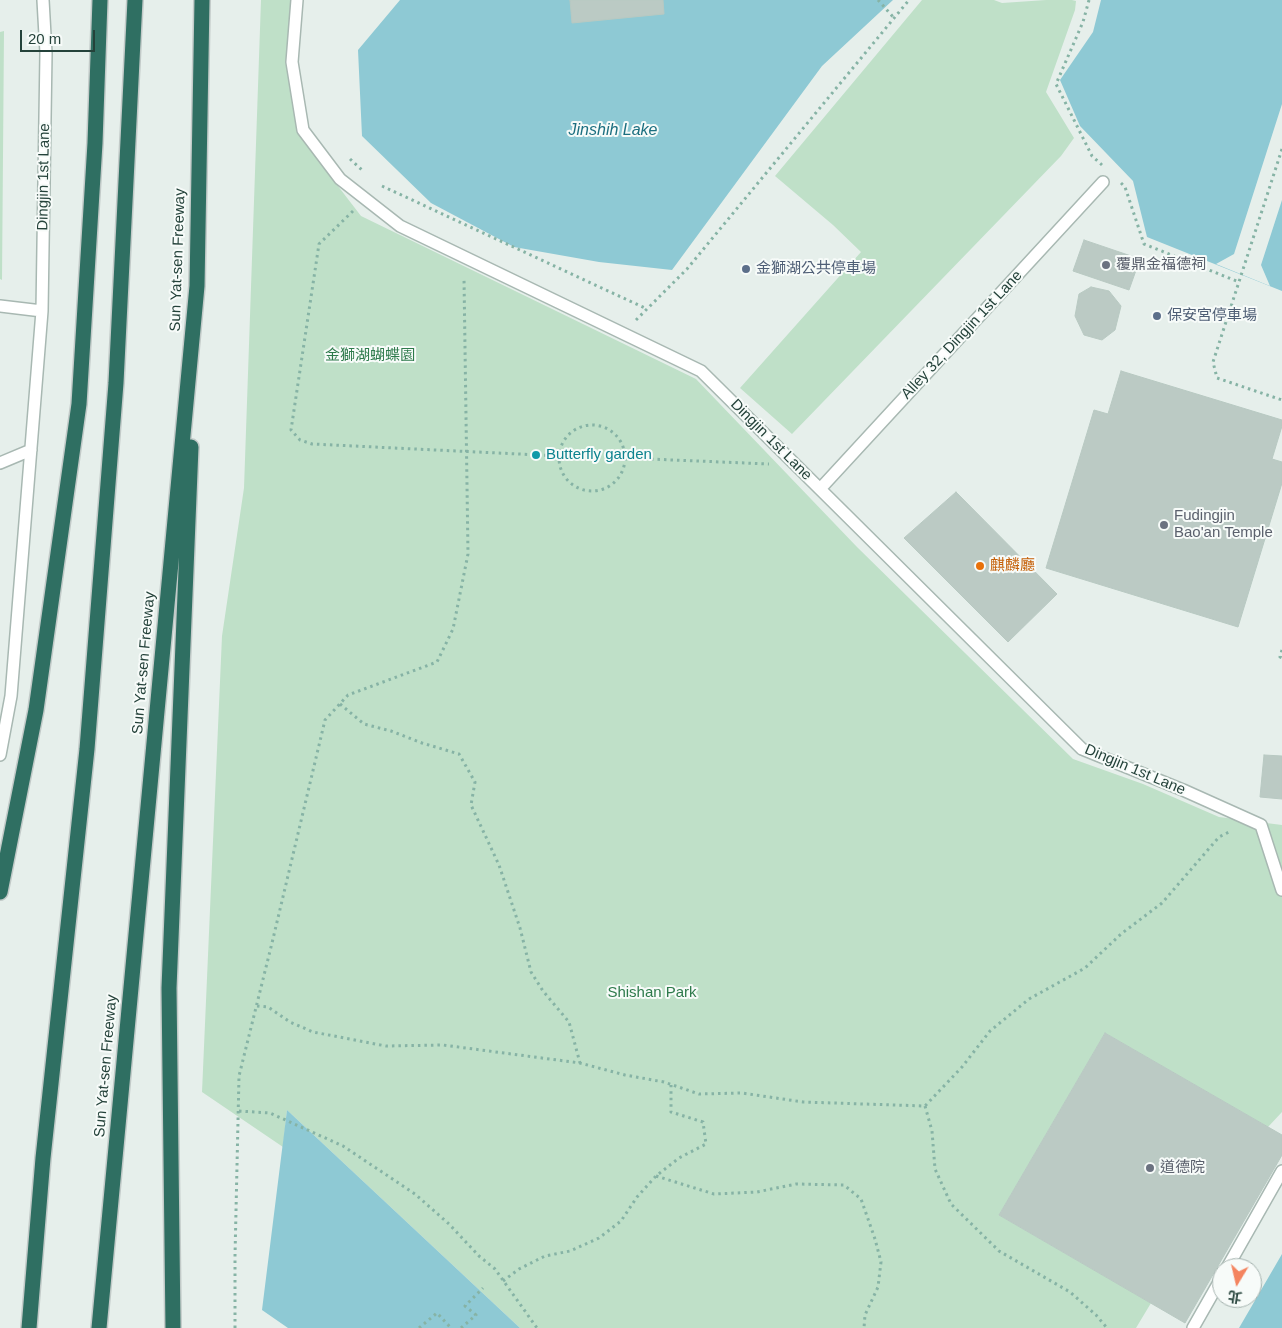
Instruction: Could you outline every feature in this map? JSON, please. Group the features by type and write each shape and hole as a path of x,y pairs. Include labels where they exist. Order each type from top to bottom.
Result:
{"highway":[{"path":"0,892 36,710 79,404 95,143 100,0"},
{"path":"28,1328 88,739 116,383 135,0"},
{"name":"Sun Yat-sen Freeway","path":"99,1328 197,286 202,0"},
{"path":"173,1328 169,988 197,286"}],"lane":[{"name":"Dingjin 1st Lane","path":"0,755 11,696 42,311 46,53 43,0"},
{"name":"Dingjin 1st Lane","path":"298,0 292,62 303,130 340,179 400,226 701,371 1082,749 1183,790 1261,825 1282,890"},
{"name":"Alley 32, Dingjin 1st Lane","path":"820,489 1104,182"},
{"path":"0,306 42,311"},
{"path":"0,462 31,450"},
{"path":"1233,1258 1282,1171"},
{"path":"1193,1328 1212,1294"}],"path":[{"path":"878,0 894,18"},
{"path":"623,334 688,269 909,0"},
{"path":"1089,0 1083,22 1056,84 1092,156 1105,168"},
{"path":"1282,149 1213,362 1218,378 1282,400"},
{"path":"343,153 363,171"},
{"path":"1119,181 1125,187 1144,244 1239,282"},
{"path":"376,184 647,309"},
{"path":"365,198 319,244 291,430 300,440 312,444 560,456"},
{"path":"235,1328 239,1076 324,720 348,695 437,662 453,629 468,554 464,257"},
{"path":"595,425 604,427 616,436 624,448 625,458 622,473 615,481 606,487 596,490 578,487 570,481 561,466 560,456 562,445 571,433 585,426 595,425"},
{"path":"625,458 796,465"},
{"path":"1282,650 1280,657 1282,658"},
{"path":"340,704 364,724 391,730 422,743 459,754 475,782 471,805 500,865 532,972 543,991 569,1022 580,1063"},
{"path":"257,1006 268,1007 290,1022 314,1032 386,1046 443,1045 580,1063 671,1085 699,1094 742,1093 803,1102 924,1106 962,1067 990,1032 1028,999 1085,968 1121,934 1162,903 1219,837 1249,820"},
{"path":"503,1281 519,1269 545,1256 570,1250 599,1238 621,1220 637,1197 656,1176 679,1158 706,1144 703,1122 671,1112 671,1085"},
{"path":"924,1106 932,1131 935,1169 951,1204 999,1251 1070,1292 1096,1315 1107,1328"},
{"path":"239,1111 270,1114 343,1146 415,1194 449,1224 495,1270 537,1328"},
{"path":"656,1176 714,1194 757,1192 796,1184 844,1185 861,1200 881,1262 878,1286 865,1315 864,1328"},
{"path":"461,1328 476,1314 465,1306 483,1288"},
{"path":"419,1328 437,1313 450,1328"}],"green space":[{"name":"Shishan Park","path":"261,0 293,0 289,66 301,138 361,216 696,379 857,547 1073,759 1143,784 1219,817 1282,825 1282,1112 1268,1127 1105,1033 999,1215 1151,1303 1136,1328 520,1328 287,1110 283,1147 202,1092 222,636 244,488"},
{"path":"922,0 994,0 1002,3 1046,0 1076,1 1075,10 1046,92 1074,138 1061,156 792,434 740,388 861,252 833,225 775,176"},
{"path":"4,31 2,280 0,279 0,32"}],"water":[{"name":"Jinshih Lake","path":"400,0 893,0 822,66 672,270 599,262 514,247 431,203 362,136 358,50"},
{"path":"1101,0 1282,0 1282,291 1147,237 1133,181 1080,126 1060,80 1093,32"},
{"path":"287,1110 520,1328 288,1328 262,1310"},
{"path":"1282,1254 1282,1328 1239,1328 1251,1308 1262,1308 1262,1288"}],"pier":[{"path":"1282,104 1282,200 1261,265 1270,286 1216,264 1234,254"}],"building":[{"path":"570,0 663,0 664,14 572,23"},
{"name":"覆鼎金福德祠","path":"1084,240 1140,259 1129,290 1073,271"},
{"path":"1091,287 1109,291 1121,306 1115,330 1102,340 1084,335 1075,316 1079,294"},
{"name":"Fudingjin Bao'an Temple","path":"1121,371 1282,420 1272,459 1282,462 1282,483 1238,627 1046,568 1094,410 1108,414"},
{"name":"麒麟廳","path":"956,492 1057,594 1008,642 904,538"},
{"path":"1264,755 1282,756 1282,799 1260,797"},
{"name":"道德院","path":"1105,1033 1282,1135 1282,1155 1223,1258 1212,1258 1212,1276 1185,1323 999,1215"}],"place":[{"name":"覆鼎金福德祠","path":"1106,265"},
{"name":"金獅湖公共停車場","path":"746,269"},
{"name":"保安宮停車場","path":"1157,316"},
{"name":"Butterfly garden","path":"536,455"},
{"name":"Fudingjin Bao'an Temple","path":"1164,525"},
{"name":"麒麟廳","path":"980,566"},
{"name":"道德院","path":"1150,1168"}],"park label":[{"name":"金獅湖蝴蝶園","path":"370,356"}]}
